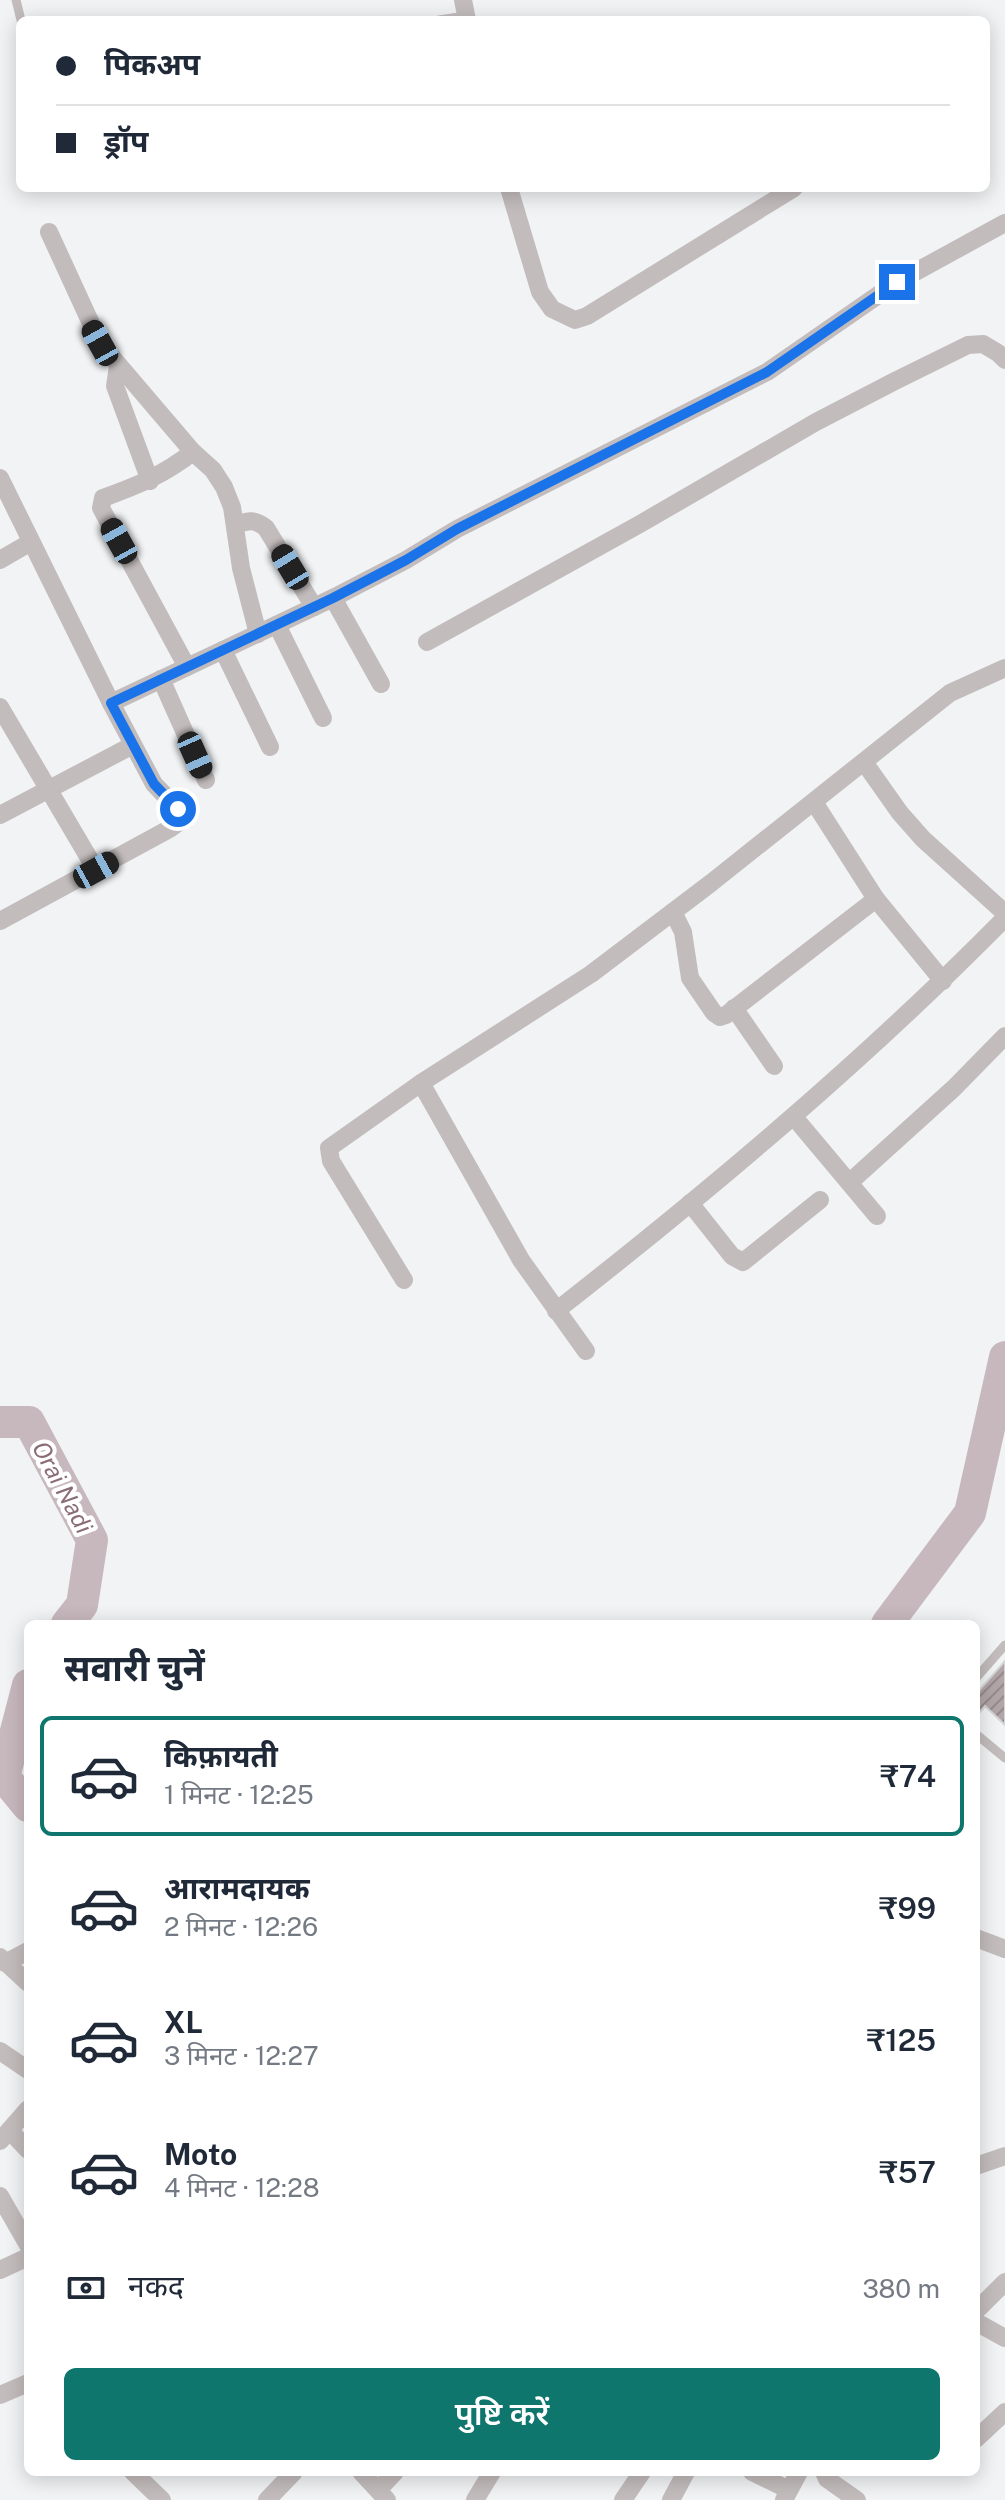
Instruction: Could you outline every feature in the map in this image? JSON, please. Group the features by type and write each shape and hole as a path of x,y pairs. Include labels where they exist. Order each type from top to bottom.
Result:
{"street":[{"path":"510,192 540,292 552,309 575,320 600,308 788,192"},
{"path":"111,703 333,598 470,522 767,372 897,282 1005,223"},
{"path":"49,232 92,328 118,366 193,452 213,470 224,487 236,525 241,568 258,634"},
{"path":"427,642 816,422 968,345 983,344 1005,360"},
{"path":"118,366 115,386 150,481"},
{"path":"187,667 101,508 103,498 150,481 193,452"},
{"path":"0,478 133,745 154,784 178,809 178,823 0,921"},
{"path":"236,525 249,520 258,521 266,528 314,607"},
{"path":"0,560 31,542"},
{"path":"333,598 381,684"},
{"path":"277,625 323,718"},
{"path":"223,650 270,747"},
{"path":"404,1280 328,1154 329,1148 421,1083 591,974 950,693 1005,668"},
{"path":"161,679 206,780"},
{"path":"0,707 96,870"},
{"path":"0,815 133,745"},
{"path":"556,1311 794,1117 943,981 1005,915 923,839 900,813 864,762"},
{"path":"814,802 876,899 943,981"},
{"path":"673,912 683,932 690,978 720,1017 876,899"},
{"path":"734,1008 774,1066"},
{"path":"850,1182 954,1088 1005,1036"},
{"path":"421,1083 521,1260 586,1351"},
{"path":"794,1117 877,1216"},
{"path":"690,1203 732,1256 743,1262 820,1200"},
{"path":"980,1940 1005,1949"},
{"path":"24,1952 2,1960 24,1979"},
{"path":"0,2051 24,2067"},
{"path":"24,2114 5,2136 24,2148"},
{"path":"980,2165 1005,2156"},
{"path":"0,2196 24,2238"},
{"path":"0,2270 24,2259"},
{"path":"980,2307 1005,2282"},
{"path":"980,2324 1005,2338"},
{"path":"2,2387 24,2384"},
{"path":"980,2435 1005,2412"},
{"path":"137,2476 162,2500"},
{"path":"275,2497 291,2476"},
{"path":"365,2476 382,2495 393,2476"},
{"path":"475,2500 490,2476"},
{"path":"630,2498 640,2476"},
{"path":"671,2500 684,2476"},
{"path":"758,2476 786,2495 797,2476"},
{"path":"826,2476 857,2500"}],"lane":[{"path":"980,1673 1005,1645"},
{"path":"980,1737 1005,1758"}],"building":[{"path":"1005,1661 1005,1725 985,1706 980,1712 980,1689"}],"waterway":[{"name":"Orai Nadi","path":"890,1620 970,1513 1005,1357"},
{"name":"Orai Nadi","path":"0,1422 29,1422 92,1540 82,1605 70,1620"},
{"name":"Orai Nadi","path":"24,1700 4,1777 24,1801"}],"route":[{"path":"178,809 154,784 111,703 333,598 533,489 767,372 897,282"}]}
